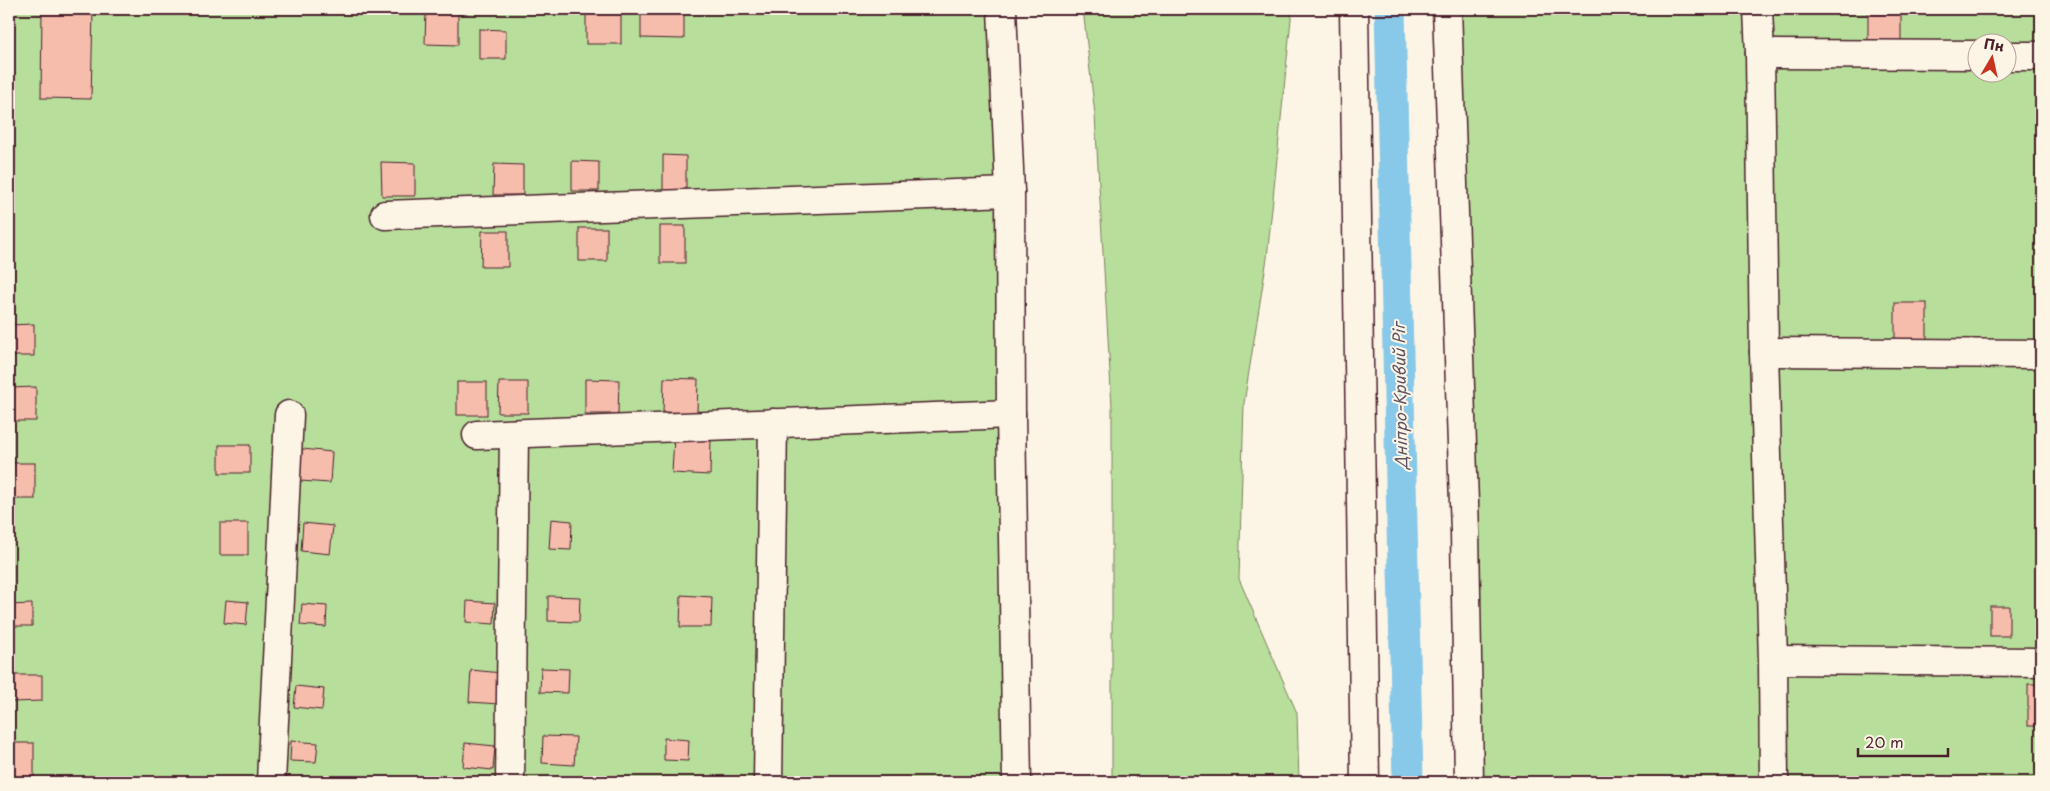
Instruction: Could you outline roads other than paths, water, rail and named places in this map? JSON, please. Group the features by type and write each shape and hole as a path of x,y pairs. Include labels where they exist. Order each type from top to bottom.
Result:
{"street":[{"path":"1002,9 1010,192 1011,414 1018,782"},
{"path":"1354,9 1365,782"},
{"path":"1448,9 1465,532 1469,782"},
{"path":"1758,9 1764,352 1773,660 1774,782"},
{"path":"1760,54 1968,55"},
{"path":"2018,56 2041,56"},
{"path":"385,215 1010,192"},
{"path":"1764,352 2041,354"},
{"path":"476,435 1011,414"},
{"path":"271,782 289,415"},
{"path":"768,782 774,423"},
{"path":"510,782 514,434"},
{"path":"1773,660 2041,662"}],"waterway":[{"name":"Дніпро-Кривий Ріг","path":"1390,9 1408,782"}]}
